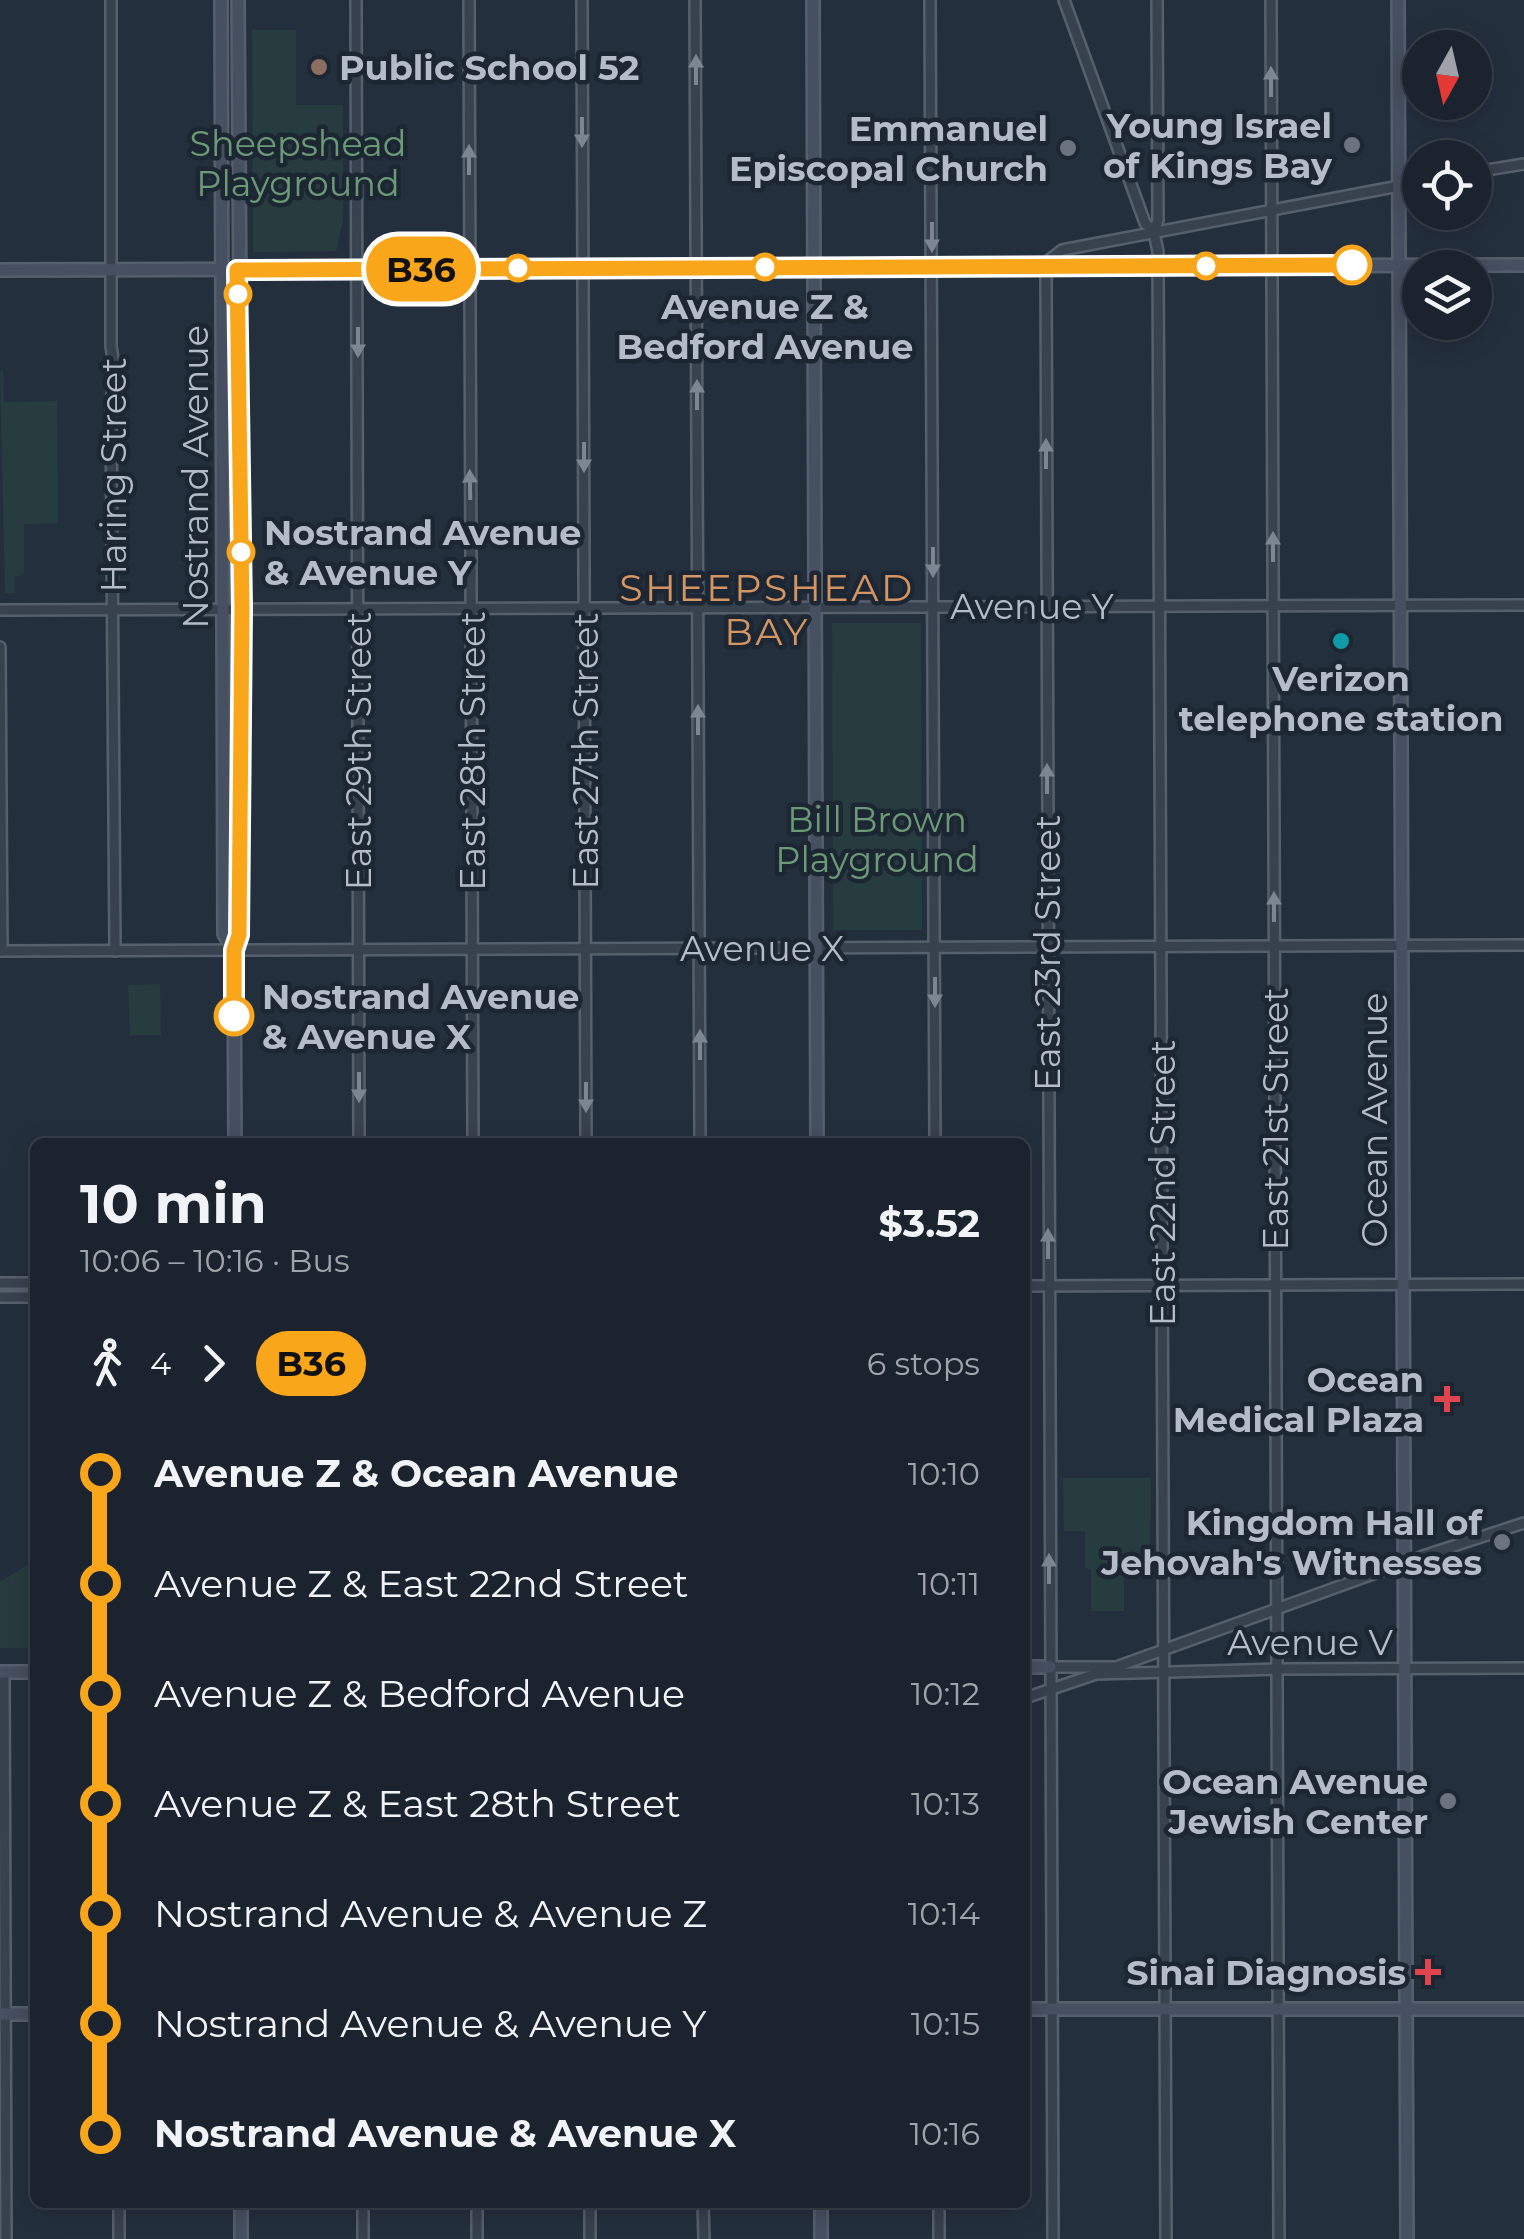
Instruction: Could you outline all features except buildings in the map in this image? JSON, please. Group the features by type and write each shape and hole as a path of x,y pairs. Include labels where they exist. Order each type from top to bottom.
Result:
{"main road":[{"name":"Nostrand Avenue","path":"221,0 224,934 234,950"},
{"name":"Nostrand Avenue","path":"235,1138 234,950 239,935 242,609 238,0"},
{"path":"813,0 817,1138"},
{"name":"Ocean Avenue","path":"1398,0 1406,2239"},
{"path":"0,270 1524,265"},
{"path":"1030,1667 1050,1667"},
{"path":"2,1672 30,1672"},
{"path":"1030,2010 1524,2009"},
{"path":"2,2014 30,2014"},
{"path":"241,2208 242,2239"},
{"path":"821,2208 822,2239"}],"street":[{"name":"Haring Street","path":"111,0 111,346 116,373 111,403 115,951"},
{"name":"East 29th Street","path":"356,0 359,1138"},
{"name":"East 28th Street","path":"469,0 473,1138"},
{"name":"East 27th Street","path":"582,0 586,1138"},
{"path":"695,0 700,1138"},
{"path":"930,0 935,1138"},
{"path":"1064,0 1145,223 1154,232"},
{"path":"1154,232 1158,220 1157,0"},
{"name":"East 21st Street","path":"1271,0 1279,2239"},
{"path":"1492,169 1524,164"},
{"path":"1046,267 1062,250 1402,185"},
{"name":"East 22nd Street","path":"1154,232 1158,266 1166,2239"},
{"name":"East 23rd Street","path":"1046,267 1053,2239"},
{"name":"Avenue Y","path":"0,610 1524,604"},
{"path":"0,647 1,951"},
{"name":"Avenue X","path":"1,951 1524,945"},
{"path":"0,1283 30,1283"},
{"path":"1030,1286 1524,1284"},
{"path":"0,1298 30,1297"},
{"path":"1050,1667 1116,1667 1524,1522"},
{"name":"Avenue V","path":"1030,1696 1096,1674 1524,1668"},
{"path":"2,1672 6,2239"},
{"path":"119,2208 119,2239"},
{"path":"363,2208 364,2239"},
{"path":"477,2208 477,2239"},
{"path":"590,2208 590,2239"},
{"path":"704,2208 704,2239"},
{"path":"939,2208 939,2239"}],"green space":[{"name":"Sheepshead Playground","path":"252,30 296,30 296,105 343,105 343,221 336,251 253,252"},
{"path":"0,371 4,402 57,401 58,523 24,524 24,575 15,576 15,593 5,593"},
{"name":"Bill Brown Playground","path":"832,623 921,623 922,930 833,930"},
{"path":"160,984 161,1035 130,1035 128,985"},
{"path":"1063,1478 1151,1478 1150,1568 1124,1569 1124,1611 1091,1611 1091,1569 1085,1568 1085,1531 1064,1531"},
{"path":"30,1563 30,1648 0,1648 0,1582"}],"bus line":[{"name":"B36","path":"234,1016 234,950 239,935 242,609 237,270 1352,265"}],"place":[{"name":"Public School 52","path":"319,67"},
{"name":"Young Israel of Kings Bay","path":"1352,145"},
{"name":"Emmanuel Episcopal Church","path":"1068,148"},
{"name":"Avenue Z & Bedford Avenue","path":"765,267"},
{"name":"Nostrand Avenue & Avenue Y","path":"241,552"},
{"name":"Verizon telephone station","path":"1341,641"},
{"name":"Nostrand Avenue & Avenue X","path":"234,1016"},
{"name":"Ocean Medical Plaza","path":"1447,1399"},
{"name":"Kingdom Hall of Jehovah's Witnesses","path":"1502,1542"},
{"name":"Ocean Avenue Jewish Center","path":"1448,1801"},
{"name":"Sinai Diagnosis","path":"1428,1972"}],"district":[{"name":"SHEEPSHEAD BAY","path":"767,609"}]}
